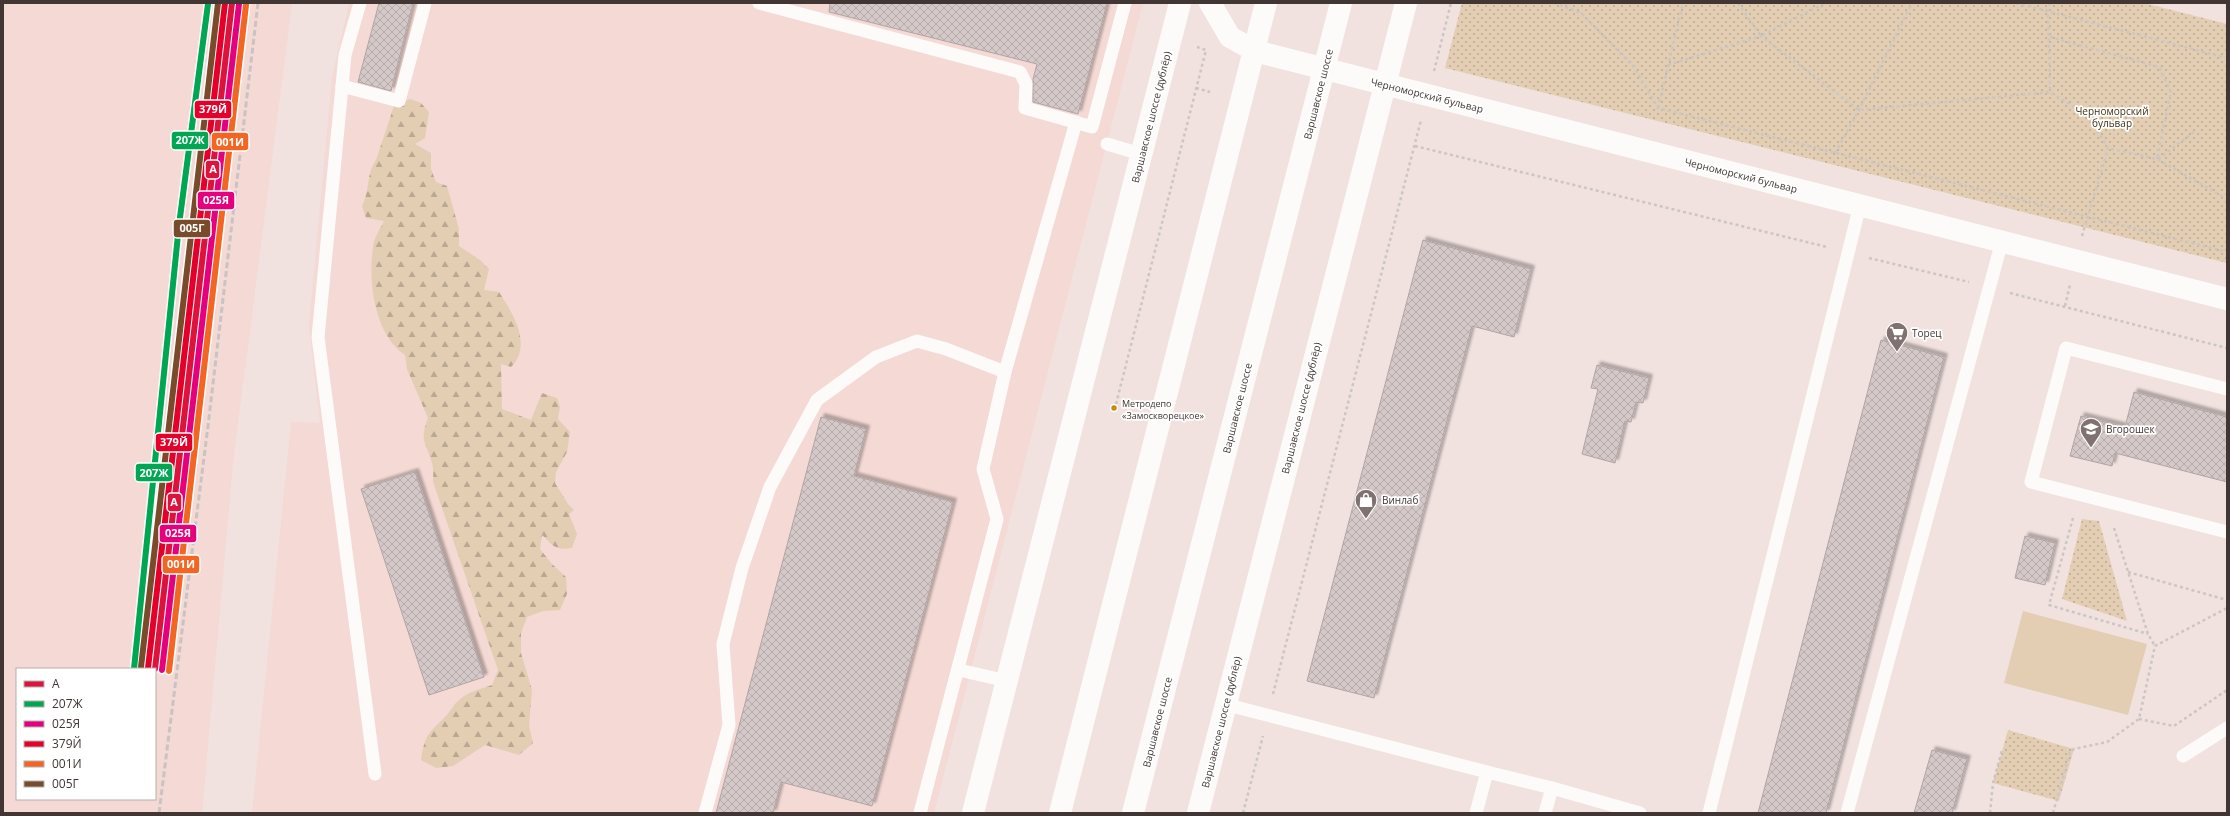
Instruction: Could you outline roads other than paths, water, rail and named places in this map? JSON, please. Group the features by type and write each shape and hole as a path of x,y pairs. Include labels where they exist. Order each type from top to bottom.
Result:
{"street":[{"name":"Варшавское шоссе (дублёр)","path":"973,813 1180,3"},
{"name":"Черноморский бульвар","path":"1210,3 1230,37 1255,51 2227,299"},
{"path":"1060,813 1266,3"},
{"name":"Варшавское шоссе","path":"1133,813 1341,3"},
{"name":"Варшавское шоссе (дублёр)","path":"1198,813 1224,704 1406,3"}],"lane":[{"path":"360,3 345,55 318,337 375,774"},
{"path":"342,86 398,101 425,3"},
{"path":"759,3 1020,72 1026,84 1025,108 1092,127 1125,3"},
{"path":"920,813 998,519 983,469 1005,372 1076,122"},
{"path":"1107,144 1141,154"},
{"path":"1709,813 1860,205"},
{"path":"1847,813 2002,242"},
{"path":"705,813 728,724 723,644 742,568 770,488 817,400 876,357 917,341 946,349 1005,372"},
{"path":"2227,389 2066,348 2031,482 2227,532"},
{"path":"959,670 1007,681"},
{"path":"1224,704 1552,788 1640,813"},
{"path":"2183,756 2227,728"},
{"path":"1476,813 1487,772"},
{"path":"1545,813 1552,788"}],"railway":[{"path":"159,813 208,426 258,3"}],"place":[{"name":"Торец","path":"1897,352"},
{"name":"Метродепо «Замоскворецкое»","path":"1114,408"},
{"name":"Вгорошек","path":"2091,448"},
{"name":"Винлаб","path":"1366,520"}]}
